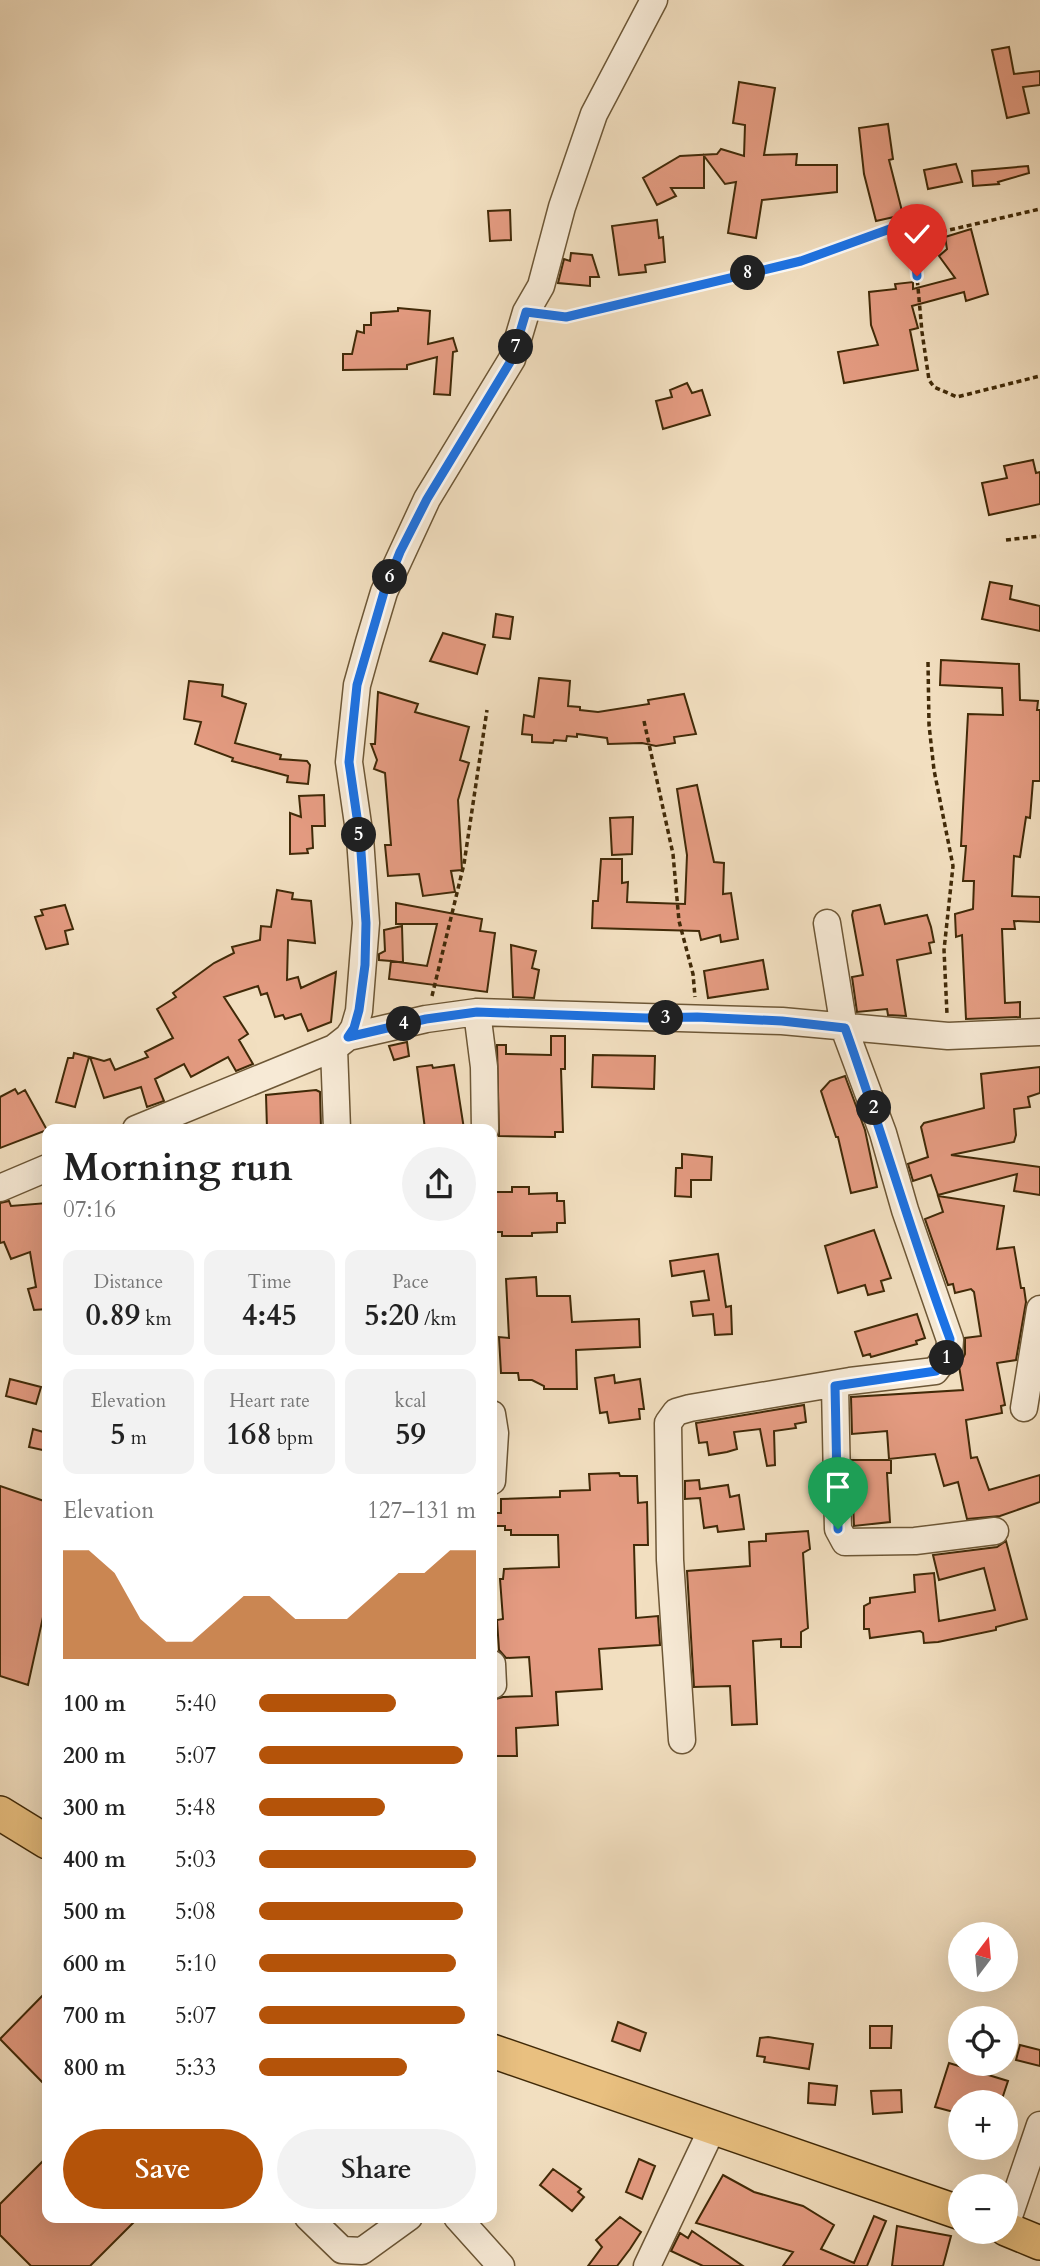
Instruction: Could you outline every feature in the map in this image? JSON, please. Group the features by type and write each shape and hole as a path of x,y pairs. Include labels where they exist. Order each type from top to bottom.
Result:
{"main road":[{"path":"0,1813 42,1839"},
{"path":"497,2054 948,2209"},
{"path":"1018,2233 1040,2243"}],"street":[{"path":"337,1124 341,1042 357,1019 365,965 366,923 360,838 349,762 357,685 384,592 400,552 427,499 512,359 526,312 541,286 562,207 594,114 654,0"},
{"path":"682,1740 670,1560 668,1423 676,1412 690,1408 936,1371 949,1353 950,1339 905,1210 883,1133 845,1028 827,923"},
{"path":"150,1124 341,1042 426,1019 477,1012 782,1021 948,1037 1040,1032"},
{"path":"477,1012 484,1067 485,1124"},
{"path":"0,1188 42,1170"},
{"path":"1024,1408 1040,1309"},
{"path":"835,1386 838,1529 845,1542 915,1541 995,1531"},
{"path":"1018,2191 1040,2124"},
{"path":"647,2266 712,2129"},
{"path":"314,2223 342,2250 362,2251 401,2223"},
{"path":"462,2223 501,2266"}],"path":[{"path":"526,312 566,317 801,261 912,221 945,231 1040,209"},
{"path":"912,221 922,332 929,380 934,387 957,397 1040,376"},
{"path":"1006,540 1040,536"},
{"path":"928,662 929,725 934,770 953,866 944,950 948,1037"},
{"path":"426,1019 464,864 487,710"},
{"path":"644,721 673,854 679,921 693,974 697,1017"}],"building":[{"path":"1009,47 1014,74 1040,71 1040,85 1023,87 1029,113 1007,118 992,50"},
{"path":"739,82 775,88 764,155 797,154 796,165 837,165 837,192 762,200 756,238 728,233 736,182 725,184 704,156 704,188 671,188 676,196 657,205 643,178 680,156 717,154 721,149 744,156 745,125 733,123"},
{"path":"888,124 893,159 889,160 903,215 876,221 864,174 859,128"},
{"path":"956,164 962,182 928,189 924,170"},
{"path":"1028,166 1029,173 998,182 999,184 973,186 972,171"},
{"path":"510,210 511,240 490,241 488,211"},
{"path":"657,220 659,238 663,237 665,262 645,265 646,272 619,275 612,226"},
{"path":"971,229 988,294 966,301 964,292 912,306 918,328 910,330 918,370 844,383 838,352 878,345 871,325 869,292 896,289 895,284 913,282 913,289 955,278 939,256 947,249 945,237"},
{"path":"571,253 592,255 599,277 590,277 590,286 558,283 564,259 570,261"},
{"path":"398,308 430,311 428,344 453,338 457,351 453,352 450,395 434,394 437,357 407,365 407,369 343,370 343,354 352,354 357,331 364,333 364,325 371,325 371,313 398,311"},
{"path":"687,383 692,393 702,390 710,415 663,429 656,401 672,397 670,390"},
{"path":"1033,460 1036,473 1040,472 1040,504 989,515 982,483 1007,478 1004,466"},
{"path":"990,582 1012,586 1010,599 1040,606 1040,631 982,619"},
{"path":"496,614 513,617 510,639 493,637"},
{"path":"443,633 485,645 477,674 430,661"},
{"path":"941,660 1019,664 1020,700 1038,701 1037,710 1040,710 1040,781 1033,781 1030,818 1026,817 1020,857 1014,856 1012,896 1040,897 1040,922 1014,921 1015,929 1002,929 1005,1003 1020,1002 1020,1017 966,1019 962,935 956,937 955,914 973,909 974,881 963,881 966,846 961,846 968,714 1003,715 1002,688 940,685"},
{"path":"539,678 570,681 568,706 598,712 649,704 648,700 684,694 696,734 674,737 675,743 656,746 642,743 608,744 607,738 577,734 577,737 567,736 566,741 532,742 532,735 522,734 524,715 534,717"},
{"path":"189,681 223,685 222,696 246,704 235,743 281,755 280,759 307,761 310,765 308,784 287,782 288,776 232,761 233,758 195,744 201,722 184,719"},
{"path":"378,692 418,704 415,712 469,727 460,760 469,763 458,800 462,870 451,871 455,892 423,896 419,874 388,876 385,845 391,845 385,773 374,769 377,760 371,744 375,744"},
{"path":"697,785 714,862 724,863 723,894 731,893 738,939 721,942 720,935 701,940 699,931 592,928 593,901 598,901 601,859 622,859 622,883 628,882 627,902 685,904 687,855 677,789"},
{"path":"324,795 325,826 312,826 313,848 307,849 308,853 290,854 290,813 301,817 299,796"},
{"path":"633,817 632,854 612,855 610,818"},
{"path":"277,890 293,893 292,899 311,901 315,943 288,940 287,980 298,977 301,988 336,972 331,1022 308,1031 301,1014 285,1019 283,1015 275,1017 267,993 261,995 258,986 224,997 248,1034 239,1040 253,1064 236,1071 228,1057 191,1077 184,1064 155,1079 164,1101 147,1107 141,1087 104,1098 90,1057 104,1061 110,1059 115,1070 148,1057 145,1052 173,1038 157,1009 176,997 173,993 214,963 234,953 232,947 260,940 261,926 271,927"},
{"path":"396,903 482,919 480,931 495,933 487,992 389,979 391,961 427,966 437,924 396,924"},
{"path":"65,905 73,929 65,931 68,944 46,949 35,917 43,915 41,910"},
{"path":"880,905 885,924 927,915 931,927 934,942 929,943 931,953 897,960 906,1016 888,1015 887,1009 857,1012 852,977 863,975 852,915 853,911"},
{"path":"402,926 403,962 379,960 379,954 385,951 384,930"},
{"path":"511,945 536,951 532,968 539,970 534,998 513,997"},
{"path":"763,960 768,989 708,998 704,971"},
{"path":"551,1036 565,1036 565,1069 561,1069 563,1132 555,1132 555,1137 499,1136 497,1045 506,1045 506,1054 551,1055"},
{"path":"407,1042 409,1056 394,1060 389,1046"},
{"path":"74,1053 89,1057 75,1107 56,1102 68,1058 73,1058"},
{"path":"593,1055 655,1056 654,1089 592,1087"},
{"path":"454,1065 463,1124 424,1124 417,1067"},
{"path":"1040,1067 1040,1093 1028,1097 1030,1107 1014,1109 1014,1142 951,1155 1040,1167 1040,1195 1014,1191 1017,1174 938,1195 931,1175 913,1181 908,1164 928,1157 921,1127 924,1123 984,1108 981,1074"},
{"path":"845,1076 865,1130 877,1187 851,1193 838,1137 821,1091 830,1081"},
{"path":"15,1089 18,1094 25,1090 44,1124 42,1132 0,1148 0,1097"},
{"path":"316,1090 320,1092 321,1124 267,1124 266,1095"},
{"path":"682,1154 712,1157 711,1180 691,1180 691,1197 675,1196 676,1168 682,1168"},
{"path":"512,1187 529,1187 529,1194 557,1193 557,1201 564,1201 565,1223 557,1223 557,1232 532,1233 532,1236 502,1236 502,1232 497,1232 497,1192 512,1192"},
{"path":"938,1196 1004,1206 997,1249 1014,1247 1021,1288 1024,1288 1026,1302 1016,1360 997,1363 1005,1405 1001,1406 1002,1413 966,1420 971,1458 977,1457 989,1490 1040,1475 1040,1502 1000,1516 967,1519 958,1482 944,1486 935,1454 889,1459 887,1431 852,1434 851,1397 963,1390 959,1366 965,1354 965,1338 981,1336 974,1292 971,1289 955,1293 953,1284 948,1285 925,1219 943,1212"},
{"path":"9,1201 11,1206 42,1203 42,1309 34,1310 28,1289 36,1287 30,1252 11,1259 4,1242 0,1243 0,1203"},
{"path":"874,1230 891,1278 881,1281 884,1291 868,1295 865,1285 838,1293 825,1246"},
{"path":"718,1254 726,1307 731,1306 732,1334 715,1335 713,1314 693,1316 691,1302 709,1300 704,1271 672,1276 670,1261"},
{"path":"536,1277 537,1296 570,1296 572,1322 639,1319 640,1347 576,1350 577,1389 544,1389 544,1386 532,1380 519,1380 518,1373 501,1373 499,1337 509,1338 506,1279"},
{"path":"917,1314 925,1338 916,1341 917,1344 871,1357 870,1354 863,1356 855,1332"},
{"path":"614,1375 615,1383 640,1379 644,1409 639,1409 640,1419 609,1423 607,1412 600,1413 595,1378"},
{"path":"10,1379 41,1387 36,1404 6,1396"},
{"path":"804,1405 806,1422 795,1424 796,1428 774,1431 775,1465 767,1466 760,1429 734,1432 737,1449 727,1452 709,1455 707,1442 699,1443 696,1423"},
{"path":"33,1429 42,1432 42,1450 29,1447"},
{"path":"852,1460 891,1460 891,1473 887,1473 890,1522 854,1526 853,1503 861,1502 860,1474 853,1475"},
{"path":"619,1473 620,1476 637,1476 638,1503 647,1502 648,1545 634,1545 636,1618 658,1616 660,1645 599,1649 602,1689 556,1692 558,1725 516,1728 517,1756 497,1756 497,1699 532,1696 529,1657 506,1658 499,1650 497,1620 503,1619 500,1579 503,1579 504,1569 559,1567 558,1535 511,1535 511,1530 505,1530 505,1526 497,1526 501,1499 560,1497 560,1491 590,1490 589,1474"},
{"path":"699,1480 700,1489 728,1485 730,1497 739,1495 744,1529 718,1532 717,1526 704,1528 700,1498 685,1499 685,1481"},
{"path":"0,1486 42,1500 42,1622 28,1685 0,1676"},
{"path":"808,1531 810,1549 803,1553 808,1628 801,1632 801,1647 781,1647 781,1639 753,1641 757,1724 732,1725 730,1686 694,1687 687,1571 750,1566 749,1542 766,1541 766,1534"},
{"path":"1006,1541 1027,1619 996,1627 996,1630 924,1643 923,1633 920,1631 870,1638 869,1629 864,1629 864,1606 870,1603 870,1598 915,1592 914,1575 934,1573 939,1621 995,1610 984,1568 939,1580 933,1555 997,1547"},
{"path":"42,1996 42,2082 0,2039"},
{"path":"618,2022 646,2033 640,2051 612,2041"},
{"path":"870,2026 892,2026 891,2048 870,2048"},
{"path":"760,2038 813,2044 809,2069 764,2062 765,2057 757,2056"},
{"path":"1020,2045 1040,2050 1040,2066 1018,2060"},
{"path":"948,2066 948,2076 992,2076 1008,2081 1005,2090 948,2090 948,2110 935,2107"},
{"path":"809,2083 837,2086 835,2105 808,2103"},
{"path":"901,2090 902,2112 873,2114 871,2091"},
{"path":"639,2159 655,2166 642,2199 626,2192"},
{"path":"42,2162 42,2223 133,2223 90,2266 31,2266 0,2235 0,2204"},
{"path":"553,2169 581,2189 578,2192 584,2197 572,2211 540,2185"},
{"path":"723,2175 754,2192 803,2206 834,2225 821,2249 854,2263 874,2216 886,2221 867,2266 783,2266 793,2252 696,2223"},
{"path":"620,2217 641,2232 630,2249 617,2266 588,2266 602,2247 596,2240"},
{"path":"897,2226 948,2235 949,2244 943,2266 892,2266"},
{"path":"692,2231 743,2266 703,2266 671,2251 680,2233 688,2238"}],"route":[{"path":"838,1529 835,1386 850,1381 936,1371 949,1353 950,1339 905,1210 883,1133 845,1028 782,1021 697,1017 646,1018 477,1012 426,1019 348,1037 354,1028 359,1010 365,965 366,923 360,838 349,762 357,685 384,592 400,552 427,499 512,359 526,312 566,317 801,261 912,221 917,276"}]}
